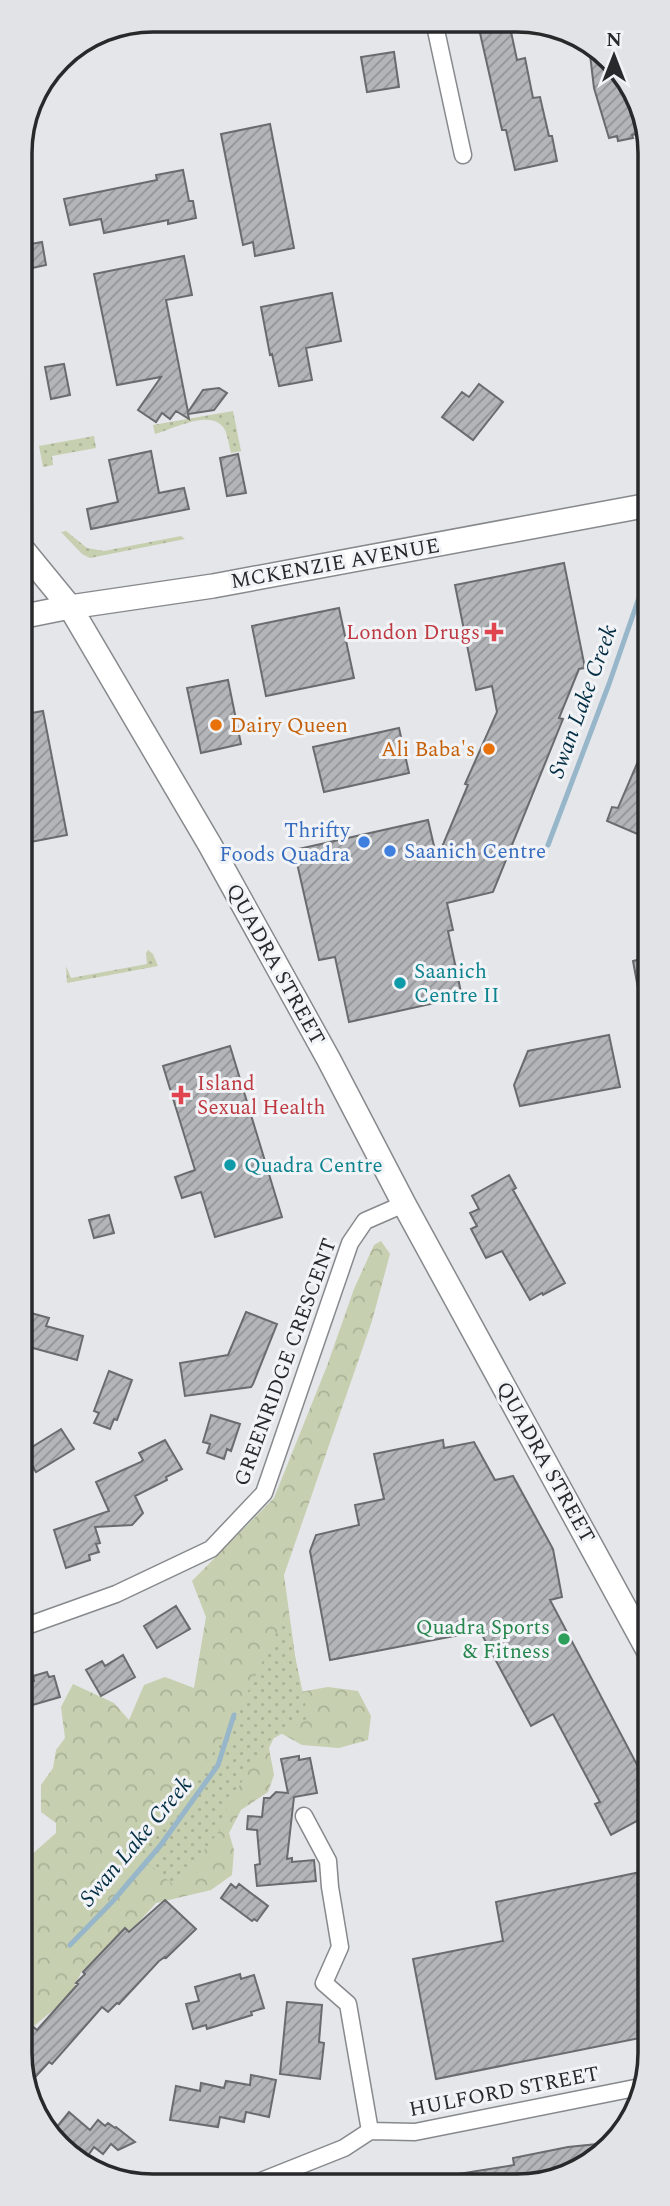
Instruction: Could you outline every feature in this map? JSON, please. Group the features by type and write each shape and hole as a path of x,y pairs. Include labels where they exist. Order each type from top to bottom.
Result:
{"main road":[{"name":"MCKENZIE AVENUE","path":"32,615 213,586 638,507"},
{"name":"QUADRA STREET","path":"32,561 70,607 211,845 638,1632"}],"street":[{"path":"436,32 463,155"},
{"name":"GREENRIDGE CRESCENT","path":"32,1624 116,1594 211,1549 264,1493 350,1243 365,1221 404,1204"},
{"path":"279,2174 344,2148 370,2132 348,2004 324,1983 341,1947 328,1861 304,1816"},
{"name":"HULFORD STREET","path":"370,2132 415,2132 632,2088"}],"green space":[{"path":"233,411 241,451 231,453 225,430 212,420 192,422 155,434 153,425"},
{"path":"94,436 96,448 52,456 53,465 43,467 39,446"},
{"path":"66,531 87,548 104,551 181,536 185,539 90,558 82,554 61,532"},
{"path":"148,950 153,954 158,966 67,983 66,966 71,978 147,964"},
{"path":"381,1241 390,1254 372,1321 284,1575 300,1692 328,1687 358,1691 371,1716 368,1740 339,1748 302,1745 277,1731 269,1748 274,1775 268,1792 241,1810 229,1833 234,1850 232,1875 211,1890 156,1903 137,1924 82,1971 69,1997 32,2028 32,1854 56,1833 56,1823 41,1812 41,1785 53,1768 56,1750 65,1738 61,1707 73,1684 114,1703 129,1720 144,1685 165,1677 194,1688 206,1617 192,1581 274,1498 327,1366 354,1289 374,1245"},
{"path":"286,1613 308,1718 266,1743 228,1804 220,1830 176,1887 139,1856 191,1788 236,1716"}],"building":[{"path":"511,32 517,60 525,58 533,98 540,97 557,161 515,170 506,130 502,130 480,33"},
{"path":"394,52 399,87 367,92 361,57"},
{"path":"595,91 621,91 632,114 636,134 632,135 633,138 618,141 617,136 609,138"},
{"path":"270,124 294,248 255,256 253,242 243,245 221,134"},
{"path":"183,170 189,201 193,201 196,218 168,224 168,220 104,233 101,219 70,225 64,199 157,180 156,175"},
{"path":"42,242 46,265 32,268 32,244"},
{"path":"184,256 192,295 166,300 188,412 203,390 219,388 227,393 214,410 188,414 189,419 176,411 170,419 162,413 156,422 138,410 161,377 117,385 94,274"},
{"path":"332,293 341,341 306,348 312,380 279,386 261,307"},
{"path":"64,364 70,395 51,399 45,367"},
{"path":"479,384 503,402 473,440 442,417 462,392 469,397"},
{"path":"151,451 159,493 184,488 189,509 91,529 87,509 118,502 109,460"},
{"path":"238,454 246,493 227,496 220,458"},
{"path":"564,563 585,668 579,669 559,718 563,719 493,892 447,903 453,930 448,931 462,997 349,1022 335,957 319,960 294,850 428,820 437,859 468,785 465,784 497,712 492,686 476,690 455,585"},
{"path":"339,608 354,678 266,696 252,626"},
{"name":"Dairy Queen","path":"228,680 241,744 201,753 187,688"},
{"path":"43,711 67,835 32,842 32,713"},
{"path":"399,728 409,773 324,792 313,747"},
{"path":"638,761 638,834 607,821 612,807 618,808"},
{"path":"638,960 638,988 633,961"},
{"path":"609,1035 620,1087 520,1106 514,1085 528,1051"},
{"name":"Quadra Centre","path":"230,1046 282,1217 215,1237 201,1192 182,1198 175,1177 195,1170 163,1066"},
{"path":"509,1175 516,1188 513,1190 565,1283 530,1300 502,1251 486,1258 471,1229 477,1226 470,1213 479,1209 472,1196"},
{"path":"109,1215 114,1233 94,1238 89,1220"},
{"path":"246,1312 277,1324 251,1387 185,1396 180,1363 228,1355"},
{"path":"32,1313 49,1318 46,1326 83,1336 77,1360 32,1348"},
{"path":"109,1371 132,1380 117,1420 114,1419 110,1429 94,1423 99,1413 94,1411"},
{"path":"211,1415 240,1424 231,1451 227,1449 224,1459 207,1453 210,1444 203,1442"},
{"path":"61,1429 74,1449 36,1472 32,1465 32,1447"},
{"path":"165,1440 182,1469 135,1496 143,1513 132,1525 95,1527 100,1543 96,1544 99,1552 89,1555 90,1560 66,1568 54,1530 109,1511 96,1482 141,1462 143,1460 139,1453"},
{"path":"443,1440 444,1448 474,1442 495,1480 513,1476 553,1549 562,1597 550,1600 638,1767 638,1820 611,1835 595,1804 600,1802 553,1714 531,1726 480,1631 330,1660 310,1551 316,1535 359,1525 355,1505 384,1499 374,1454"},
{"path":"176,1606 190,1629 157,1648 144,1626"},
{"path":"123,1655 135,1677 101,1696 86,1670 102,1661 105,1666"},
{"path":"47,1672 49,1677 54,1676 60,1697 32,1705 33,1676"},
{"path":"299,1756 299,1760 310,1758 317,1793 294,1797 287,1859 292,1858 292,1862 314,1860 316,1881 257,1886 255,1865 260,1864 257,1830 247,1829 248,1816 262,1817 264,1798 270,1798 276,1792 288,1793 281,1759"},
{"path":"638,1872 638,2038 436,2079 413,1959 503,1941 496,1902"},
{"path":"231,1884 236,1888 239,1884 268,1906 257,1921 252,1921 221,1898"},
{"path":"165,1900 196,1929 166,1958 159,1961 119,2004 108,2012 102,2007 52,2064 49,2062 34,2078 32,2026 37,2030 78,1984 76,1983 85,1974 83,1972 125,1928 129,1932"},
{"path":"240,1974 241,1979 254,1975 264,2008 251,2012 252,2015 207,2029 206,2025 193,2029 186,2004 199,2001 195,1987"},
{"path":"287,2002 322,2005 319,2042 324,2043 320,2079 280,2074"},
{"path":"251,2075 276,2080 269,2117 246,2112 244,2122 220,2117 218,2127 170,2120 176,2086 200,2091 201,2083 224,2088 226,2081 250,2085"},
{"path":"69,2112 90,2130 98,2120 105,2126 108,2123 116,2127 135,2142 118,2150 111,2144 103,2154 94,2147 88,2155 67,2139 57,2127"},
{"path":"597,2144 564,2165 541,2172 458,2174 514,2165 513,2158"}],"waterway":[{"name":"Swan Lake Creek","path":"548,845 638,601"},
{"name":"Swan Lake Creek","path":"70,1945 112,1902 160,1846 218,1765 234,1715"}],"place":[{"name":"London Drugs","path":"494,632"},
{"name":"Dairy Queen","path":"216,725"},
{"name":"Ali Baba's","path":"489,749"},
{"name":"Thrifty Foods Quadra","path":"364,842"},
{"name":"Saanich Centre","path":"390,851"},
{"name":"Saanich Centre II","path":"400,983"},
{"name":"Island Sexual Health","path":"181,1095"},
{"name":"Quadra Centre","path":"230,1165"},
{"name":"Quadra Sports & Fitness","path":"564,1639"}]}
